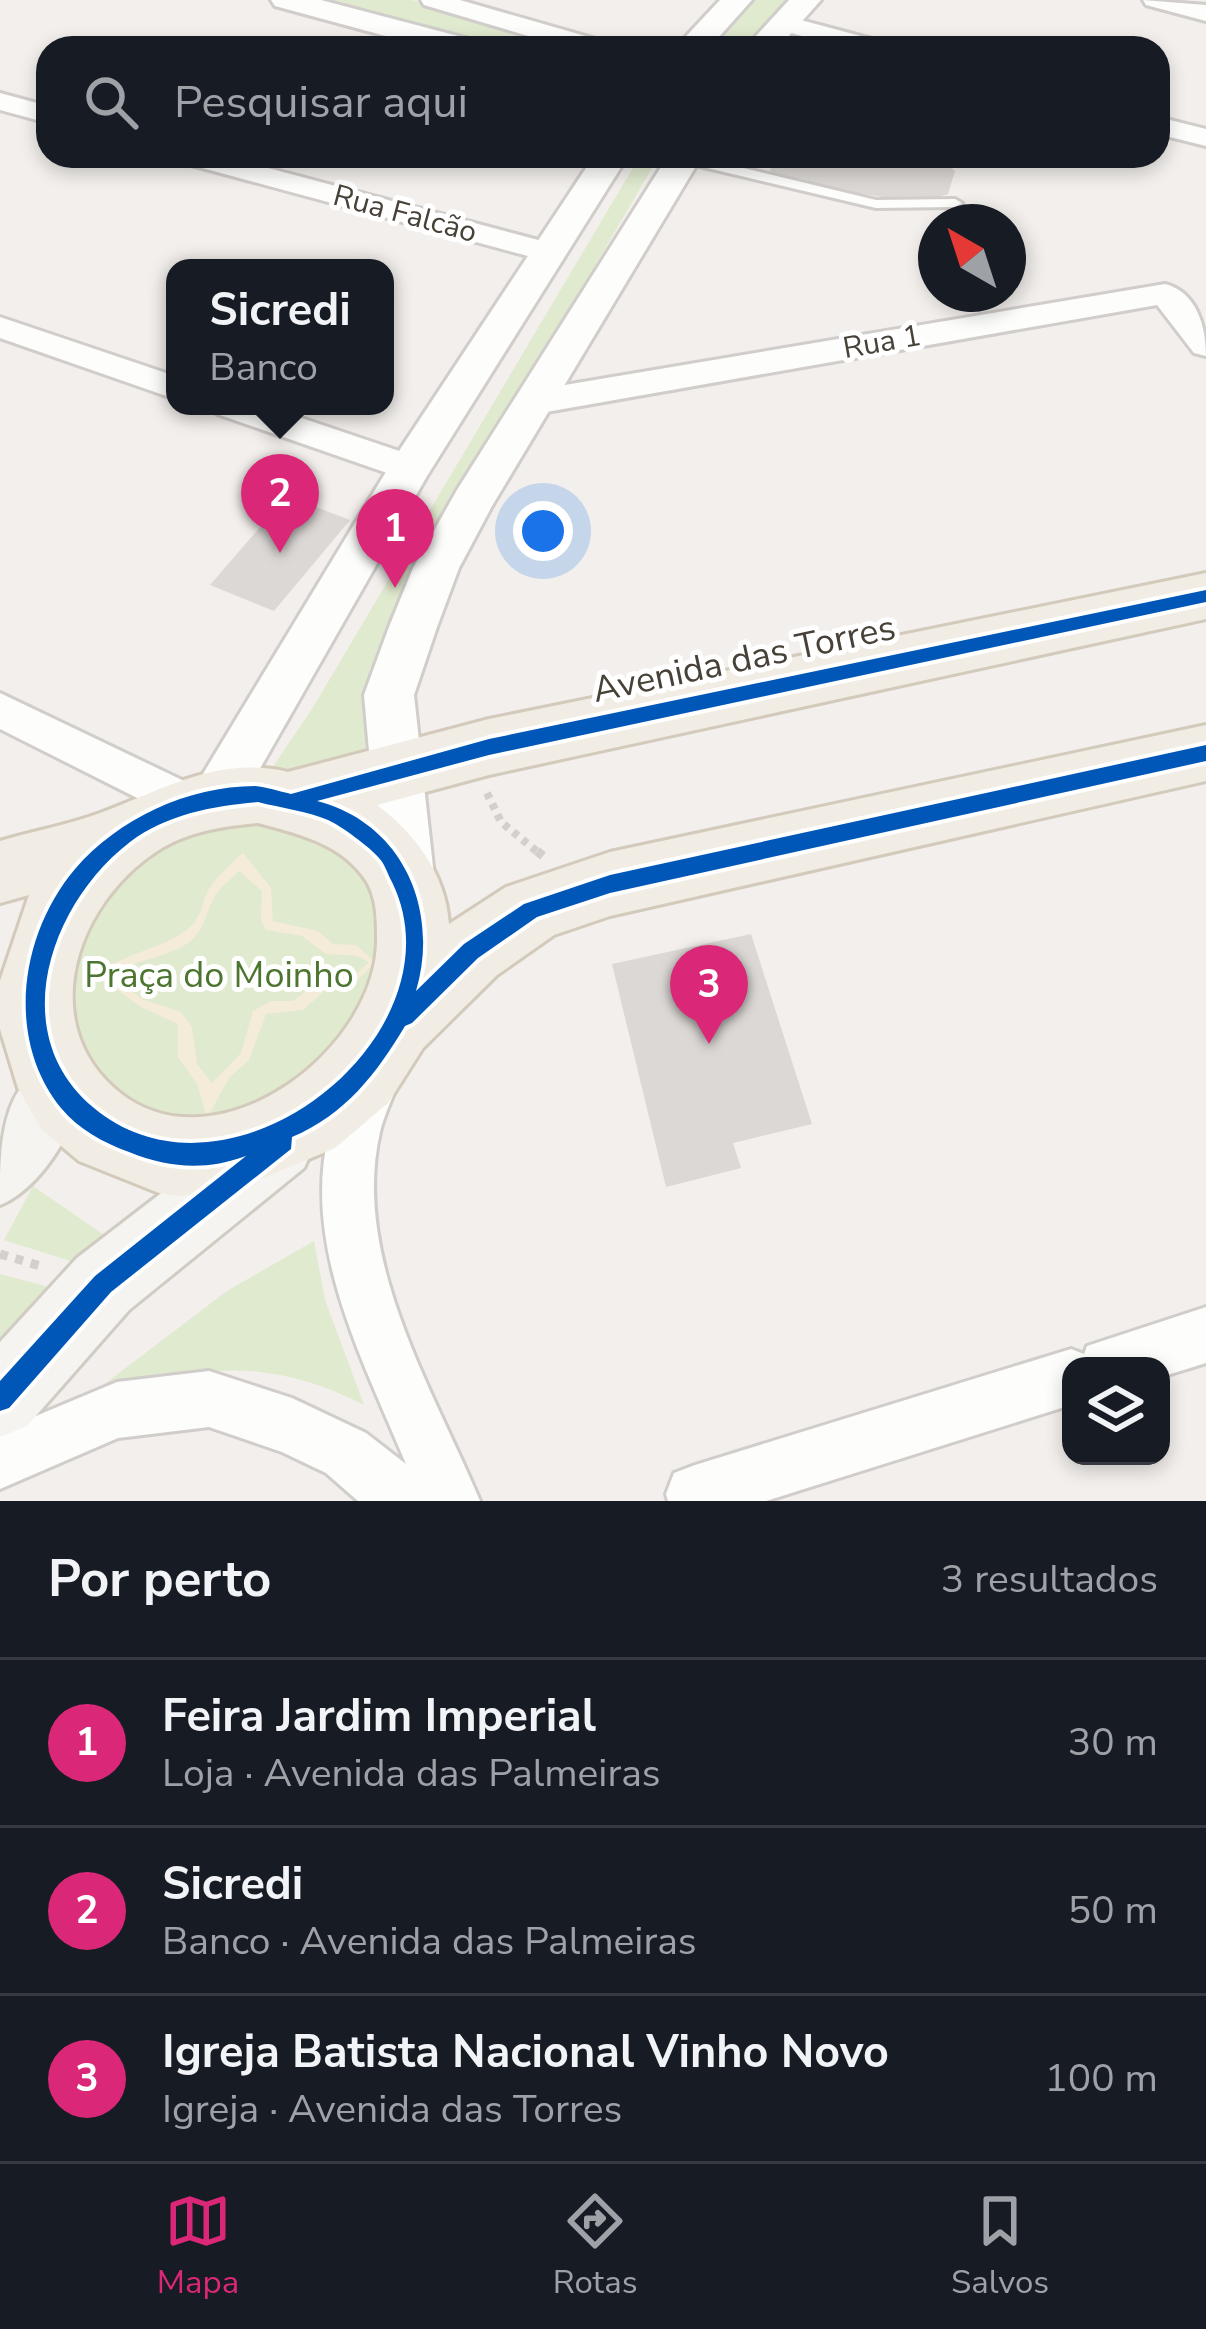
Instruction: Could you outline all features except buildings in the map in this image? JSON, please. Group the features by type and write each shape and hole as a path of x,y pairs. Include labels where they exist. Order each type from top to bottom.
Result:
{"main road":[{"name":"Avenida das Torres","path":"298,798 511,742 1206,596"},
{"path":"0,1399 103,1284 353,1086 394,1032 471,951 531,910 610,884 1206,753"},
{"path":"0,872 122,837 203,801 258,794 298,798 344,815 382,845 408,885 418,927 416,973 394,1032"},
{"path":"0,1170 32,1079 27,990 37,946 72,886 122,837"},
{"path":"32,1079 82,1122 121,1144 166,1155 214,1154 248,1146 310,1120"}],"street":[{"path":"286,0 421,36"},
{"path":"433,0 557,36"},
{"path":"702,36 737,0"},
{"path":"1155,0 1206,13"},
{"path":"772,36 794,12 847,36"},
{"path":"0,100 36,111"},
{"path":"1170,128 1206,138"},
{"name":"Rua Falcão","path":"235,168 550,253"},
{"path":"0,710 203,801 603,168"},
{"path":"408,885 393,772 389,695 413,627 436,568 677,168"},
{"name":"Rua 1","path":"535,402 1165,294 1206,345"},
{"path":"0,328 166,385"},
{"path":"255,415 410,468"},
{"path":"394,1032 354,1134 349,1219 370,1309 450,1501"},
{"path":"1136,1357 1206,1335"},
{"path":"695,1493 1062,1380"},
{"path":"0,1460 117,1409 209,1399 292,1426 346,1453 404,1501"}],"lane":[{"path":"729,168 876,204 955,203"}],"green space":[{"path":"332,0 412,0 534,36 468,36"},
{"path":"754,0 794,0 757,36 717,36"},
{"path":"633,168 652,168 402,597 375,674 365,755 259,787 312,709"},
{"name":"Praça do Moinho","path":"282,818 363,865 392,955 302,1100 182,1136 79,1093 56,944 85,895 177,829"},
{"path":"33,1186 120,1246 99,1270 4,1240"},
{"path":"314,1241 325,1300 364,1405 290,1377 221,1371 151,1382 77,1405 227,1291"},
{"path":"0,1274 79,1295 0,1367"}],"sand":[{"path":"243,853 271,888 273,921 318,931 333,944 356,945 375,962 354,984 329,987 303,1010 266,1014 249,1060 229,1078 207,1118 197,1084 178,1057 178,1024 141,1007 96,974 189,928 213,884","holes":["239,871 262,891 261,920 266,930 302,936 326,954 357,956 369,962 358,972 321,979 293,1001 271,1001 253,1011 241,1053 212,1083 197,1064 192,1027 181,1012 144,1000 105,973 163,955 192,940 219,890"]}],"cycle path":[{"path":"298,798 489,747 1206,596"},
{"path":"405,1016 471,951 531,910 610,884 1206,753"},
{"path":"258,794 336,814 386,852 412,903 415,962 397,1021 360,1076 307,1120 240,1148 189,1156 159,1153 107,1133 69,1101 45,1061 35,1016 38,968 54,920 81,876 121,838 186,806 258,794"},
{"path":"0,1399 103,1284 283,1141"}],"place":[{"name":"Sicredi","path":"280,553"},
{"name":"Feira Jardim Imperial","path":"395,588"},
{"name":"Igreja Batista Nacional Vinho Novo","path":"709,1044"}]}
